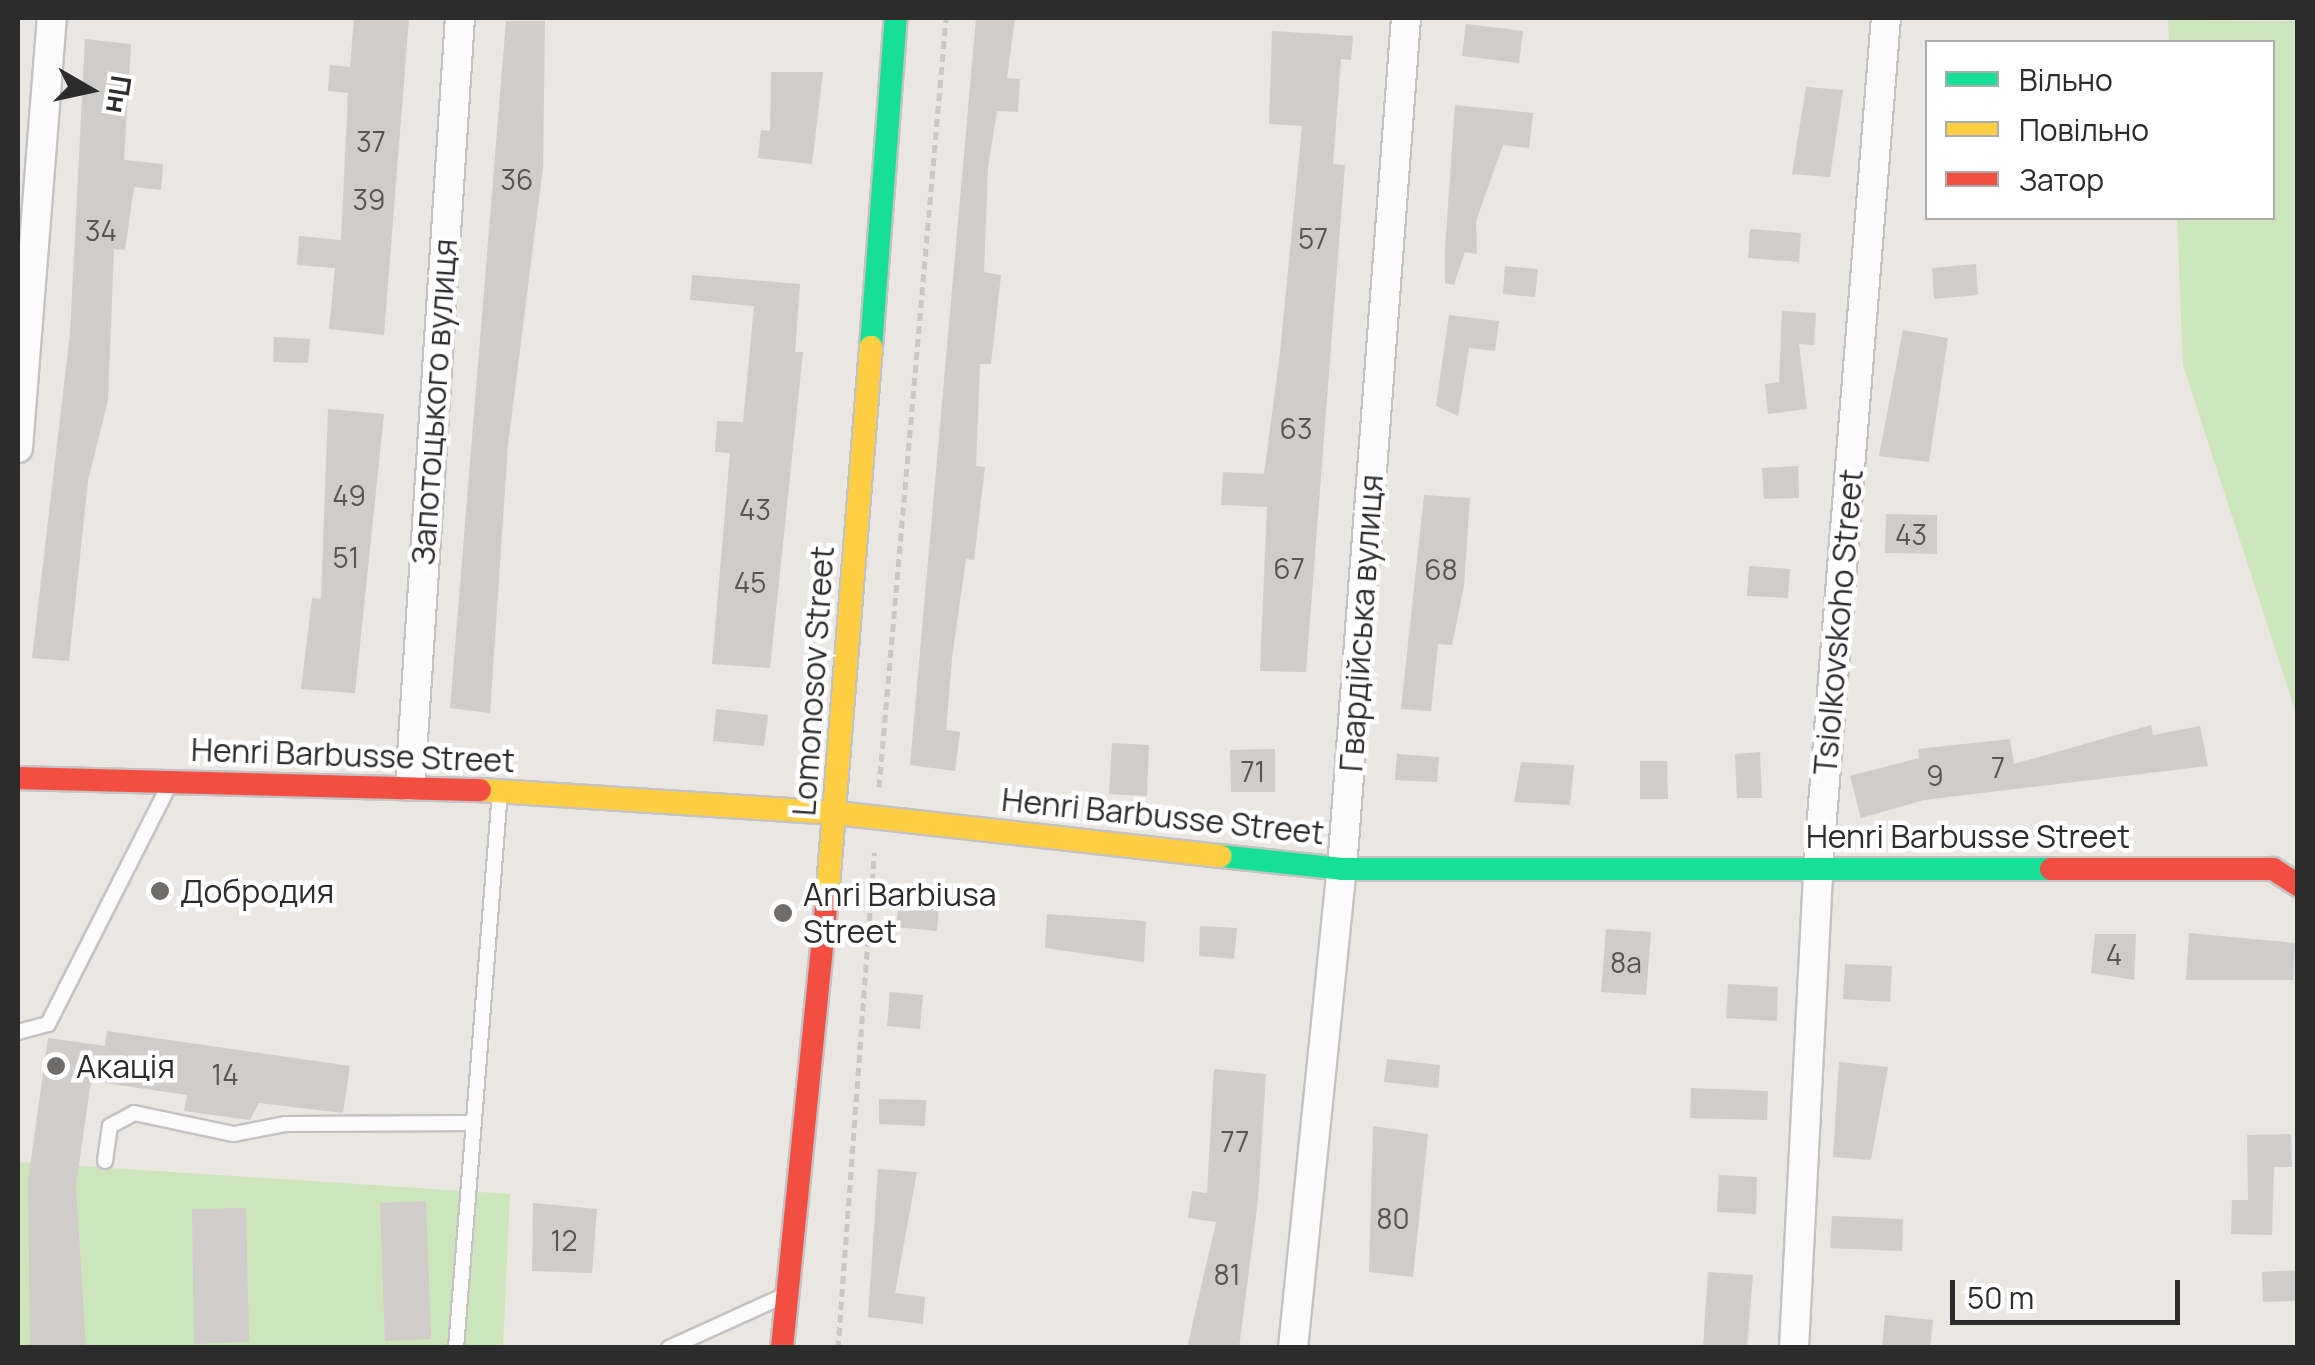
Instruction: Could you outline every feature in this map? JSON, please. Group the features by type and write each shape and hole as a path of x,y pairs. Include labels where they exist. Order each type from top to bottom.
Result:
{"street":[{"path":"18,448 52,18"},
{"name":"Запотоцького вулиця","path":"410,786 460,18"},
{"name":"Lomonosov Street","path":"782,1348 836,813 896,18"},
{"name":"Гвардійська вулиця","path":"1293,1348 1342,869 1406,18"},
{"name":"Tsiolkovskoho Street","path":"1794,1348 1818,868 1886,18"},
{"name":"Henri Barbusse Street","path":"18,778 410,786 836,813 1342,869 2273,869 2295,882"}],"lane":[{"path":"18,1032 48,1024 170,781"},
{"path":"456,1348 500,792"},
{"path":"105,1162 110,1126 134,1113 234,1134 286,1124 474,1122"},
{"path":"669,1348 786,1295"}],"path":[{"path":"838,1348 876,817 946,18"}],"green space":[{"path":"2168,20 2297,21 2297,716 2183,365 2177,220 2275,220 2275,40 2169,40"},
{"path":"18,1162 510,1194 503,1347 18,1347"}],"building":[{"path":"354,18 409,18 384,335 329,329 335,268 297,265 299,236 341,240 348,93 328,91 330,65 350,67"},
{"path":"976,18 1015,18 1007,78 1020,79 1018,112 997,111 988,167 984,272 1001,275 991,364 980,364 976,466 985,467 974,560 966,559 952,658 946,730 960,732 955,771 910,765"},
{"path":"506,21 545,21 543,167 508,445 490,713 450,708"},
{"path":"1466,24 1523,31 1519,63 1462,56"},
{"path":"1272,31 1353,36 1351,60 1341,59 1333,164 1345,165 1306,672 1260,671 1267,507 1221,505 1223,472 1264,474 1280,353 1302,126 1269,124"},
{"path":"85,39 131,44 124,160 163,164 161,190 134,187 125,250 114,249 108,400 88,481 69,661 32,658 70,333"},
{"path":"771,72 823,72 812,164 758,158 761,130 770,131"},
{"path":"1806,87 1843,90 1830,177 1792,174"},
{"path":"1455,105 1533,113 1529,148 1503,145 1476,221 1477,254 1465,252 1454,285 1445,283 1445,249"},
{"path":"1750,229 1801,233 1799,262 1748,258"},
{"path":"1976,264 1978,295 1934,299 1932,268"},
{"path":"1505,266 1538,269 1535,297 1503,294"},
{"path":"692,275 800,284 795,352 803,352 770,668 712,664 730,453 715,452 717,421 743,422 754,306 690,300"},
{"path":"1782,311 1816,313 1814,345 1799,344 1807,409 1768,414 1765,384 1779,382"},
{"path":"1449,315 1499,321 1495,351 1469,348 1458,416 1436,406"},
{"path":"1903,330 1948,338 1929,462 1879,456"},
{"path":"274,337 310,339 308,363 273,362"},
{"path":"328,409 384,414 355,693 301,689 312,598 321,599"},
{"path":"1798,466 1799,498 1764,499 1762,468"},
{"path":"1424,495 1470,498 1464,586 1452,645 1438,644 1431,711 1401,709"},
{"path":"1886,514 1937,515 1937,554 1885,553"},
{"path":"1749,566 1790,569 1788,598 1747,596"},
{"path":"716,709 768,715 764,746 713,741"},
{"path":"2151,725 2153,735 2200,726 2208,766 1924,800 1861,818 1850,776 1919,758 1918,749 2010,739 2014,764"},
{"path":"1112,743 1149,745 1147,796 1109,794"},
{"path":"1275,749 1275,792 1231,792 1230,750"},
{"path":"1760,752 1762,798 1737,798 1735,754"},
{"path":"1397,754 1439,757 1437,782 1395,780"},
{"path":"1640,761 1667,761 1668,799 1640,799"},
{"path":"1521,762 1574,765 1570,805 1514,802"},
{"path":"899,900 939,904 937,931 896,927"},
{"path":"1047,914 1146,921 1144,962 1045,948"},
{"path":"1200,926 1237,928 1234,959 1199,956"},
{"path":"1606,929 1651,932 1646,995 1601,992"},
{"path":"2189,933 2295,943 2293,980 2186,980"},
{"path":"2095,934 2136,934 2134,980 2091,973"},
{"path":"1845,964 1892,966 1890,1002 1843,999"},
{"path":"1728,984 1778,987 1777,1021 1726,1018"},
{"path":"890,992 923,995 920,1029 887,1026"},
{"path":"107,1031 350,1066 343,1113 259,1103 250,1120 184,1111 187,1095 91,1081 76,1185 86,1347 30,1347 28,1181 48,1038 105,1046"},
{"path":"1387,1059 1440,1065 1438,1088 1384,1082"},
{"path":"1839,1062 1888,1067 1871,1160 1833,1157"},
{"path":"1214,1069 1266,1074 1258,1200 1239,1348 1187,1348 1216,1222 1188,1218 1192,1191 1207,1193"},
{"path":"1691,1088 1768,1091 1767,1120 1690,1118"},
{"path":"879,1099 926,1100 925,1126 879,1124"},
{"path":"1373,1126 1428,1134 1413,1277 1369,1272"},
{"path":"2291,1134 2292,1167 2274,1167 2272,1235 2231,1234 2232,1200 2248,1200 2247,1135"},
{"path":"878,1169 917,1172 895,1293 925,1297 923,1324 868,1317"},
{"path":"1719,1175 1757,1177 1756,1214 1717,1212"},
{"path":"426,1201 431,1339 385,1341 380,1203"},
{"path":"533,1203 597,1209 592,1273 532,1271"},
{"path":"246,1208 249,1342 194,1344 192,1209"},
{"path":"1832,1216 1903,1219 1902,1251 1830,1248"},
{"path":"2298,1270 2298,1301 2263,1302 2262,1272"},
{"path":"1708,1272 1753,1275 1747,1348 1703,1348"},
{"path":"1885,1315 1933,1320 1930,1348 1882,1348"}],"traffic: fast":[{"path":"871,347 896,18"},
{"path":"1221,856 1342,869 2051,869"}],"traffic: slow":[{"path":"827,900 871,347"},
{"path":"480,790 836,813 1221,856"}],"traffic: jam":[{"path":"18,778 480,790"},
{"path":"2051,869 2273,869 2298,885"},
{"path":"782,1348 827,900"}],"place":[{"name":"Добродия","path":"160,891"},
{"name":"Anri Barbiusa Street","path":"783,913"},
{"name":"Акація","path":"56,1066"}]}
